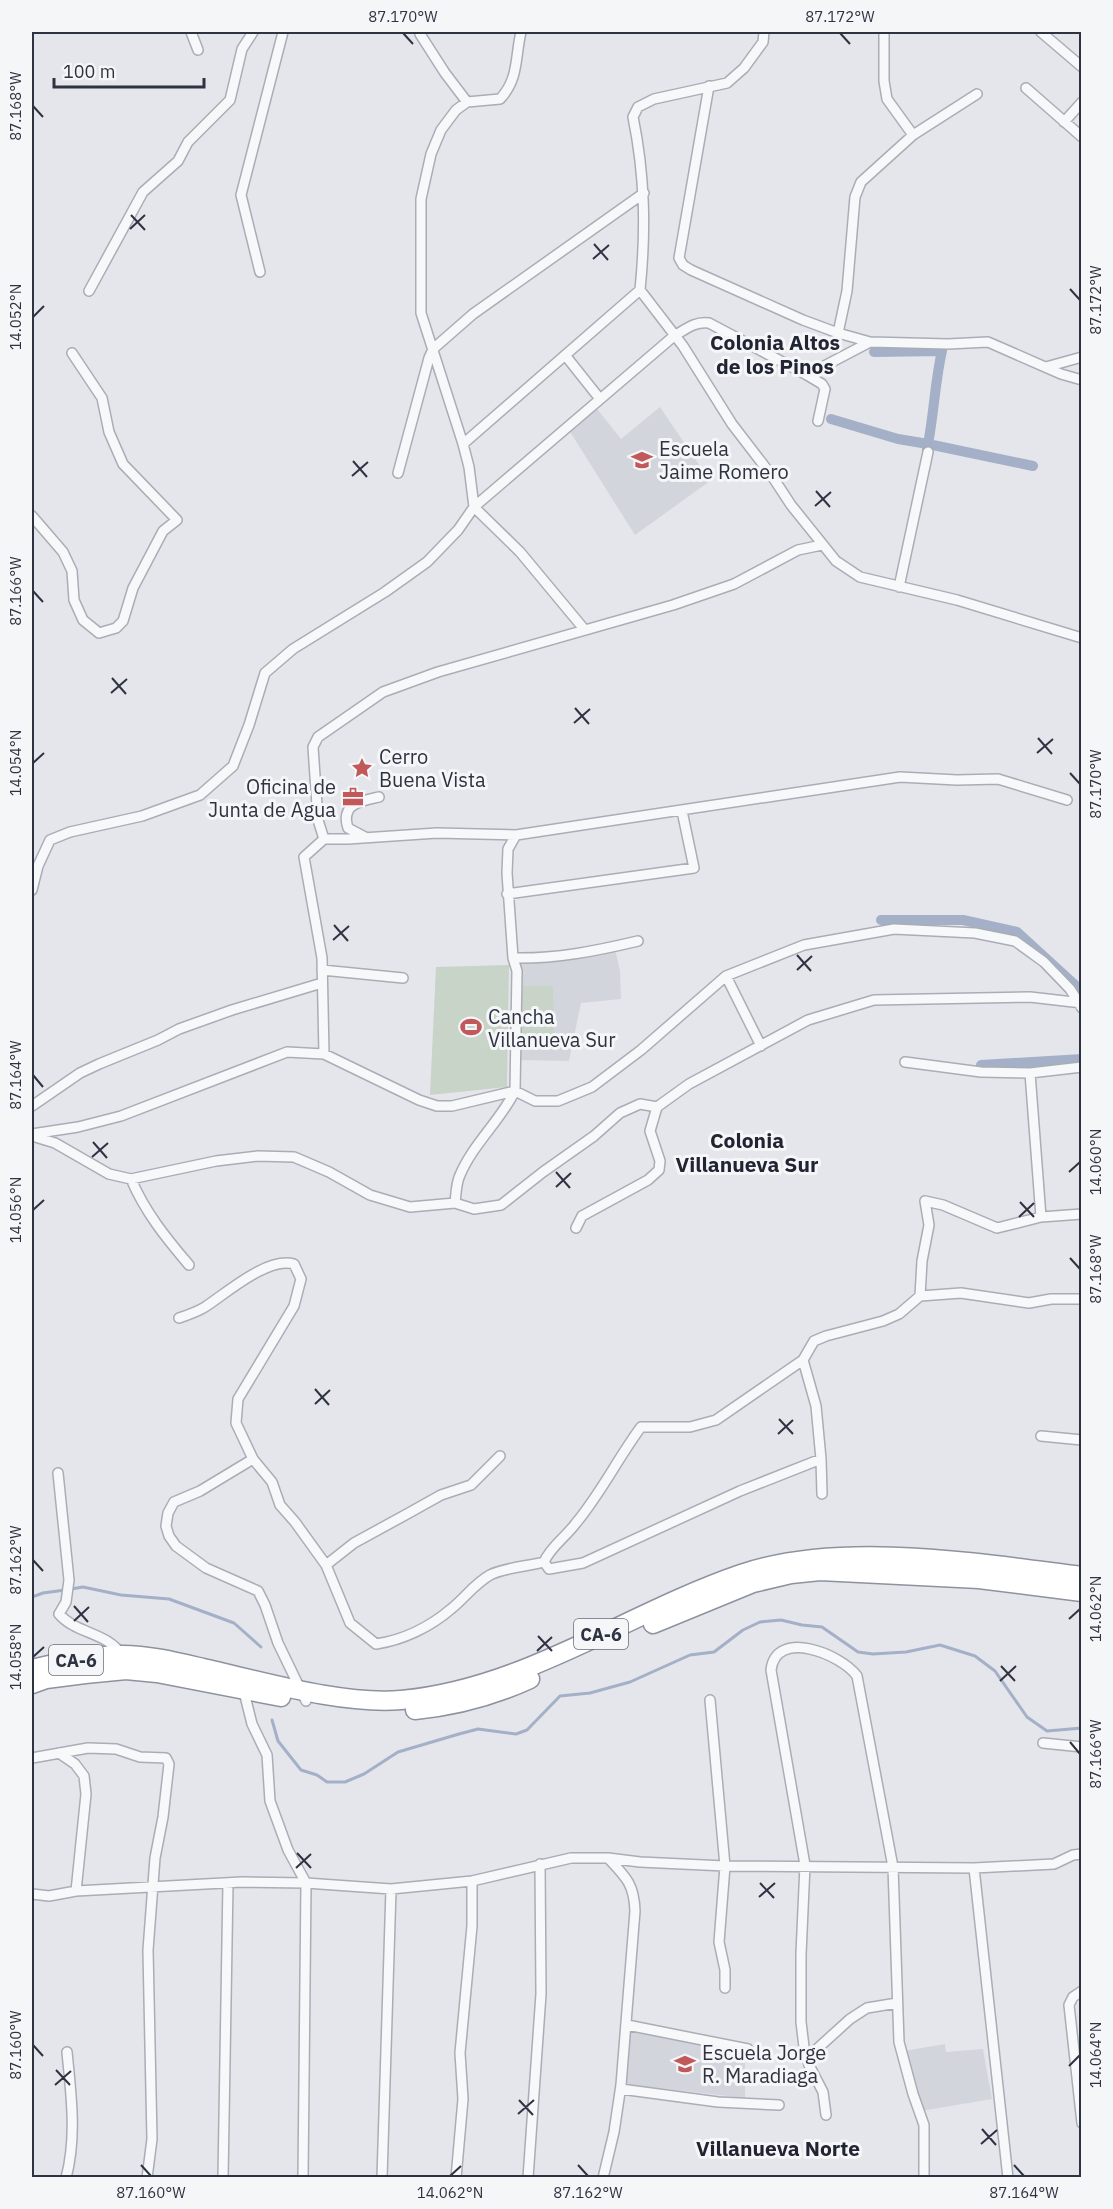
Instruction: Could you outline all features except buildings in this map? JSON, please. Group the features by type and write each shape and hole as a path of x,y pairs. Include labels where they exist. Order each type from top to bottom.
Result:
{"highway":[{"name":"CA-6","path":"32,1684 46,1679 126,1670 244,1684 304,1695 398,1700 474,1688 508,1676 698,1590 772,1565 811,1558 912,1558 1082,1576"},
{"name":"CA-6","path":"304,1695 340,1709 378,1712 441,1708 472,1701 504,1691 713,1598 753,1583 791,1574 820,1572 979,1579 1082,1592"},
{"name":"CA-6","path":"32,1669 65,1661 122,1655 175,1661 244,1684"}],"street":[{"path":"191,32 198,50"},
{"path":"89,291 143,192 178,161 188,142 230,100 242,49 253,32"},
{"path":"260,272 241,195 283,32"},
{"path":"521,32 514,78 507,90 500,99 466,102 441,130 431,154 421,199 421,313 464,444 474,507 520,552 584,629"},
{"path":"764,32 763,42 744,68 727,83 654,99 638,107 633,117 645,193 644,253 640,290 683,346 732,424 836,561 860,577 957,600 1082,638"},
{"path":"884,32 884,81 887,99 913,135"},
{"path":"1041,32 1082,67"},
{"path":"420,34 444,73 466,102"},
{"path":"709,86 680,258 683,265 803,320 838,333 870,342 948,344 988,342 1082,380"},
{"path":"1026,88 1082,137"},
{"path":"838,333 847,291 855,197 861,182 913,135 977,94"},
{"path":"1064,122 1082,102"},
{"path":"398,473 433,349 472,314 645,193"},
{"path":"464,444 640,290"},
{"path":"32,890 38,866 50,840 70,832 142,816 201,795 233,766 265,673 293,649 385,592 428,562 458,530 474,507 674,336 692,325 700,322 709,323 822,384 825,389 818,421"},
{"path":"807,375 870,342"},
{"path":"32,516 63,552 72,571 74,600 83,620 99,633 116,628 123,621 133,588 163,531 177,520 123,464 109,432 102,398 72,353"},
{"path":"565,355 600,399"},
{"path":"1046,366 1082,357"},
{"path":"898,587 928,452"},
{"path":"324,838 318,820 313,747 318,737 383,693 438,672 734,584 798,550 822,545"},
{"path":"324,1054 322,970 317,922 304,857 324,838 366,838 437,833 516,835 900,777 957,780 998,779 1067,800"},
{"path":"366,838 348,828 347,811 355,803 378,797"},
{"path":"507,894 694,868 682,811"},
{"path":"455,1203 459,1177 477,1145 515,1091 517,971 513,958 507,894 508,849 516,835"},
{"path":"32,1135 121,1116 287,1052 324,1054 419,1100 437,1106 452,1106 515,1091 535,1101 558,1101 592,1087 641,1050 726,976 804,945 894,929 975,933 1015,941 1044,962 1070,989 1081,1005"},
{"path":"513,958 542,959 584,953 638,941"},
{"path":"322,970 404,978"},
{"path":"726,976 761,1046"},
{"path":"32,1106 80,1073 179,1029 232,1010 322,983"},
{"path":"576,1228 582,1216 648,1180 659,1170 660,1161 650,1131 657,1107 689,1084 808,1020 874,1000 1030,997 1081,1005"},
{"path":"905,1062 981,1072 1030,1073 1082,1067"},
{"path":"1030,1073 1041,1217"},
{"path":"32,1135 55,1143 109,1174 131,1179 216,1161 258,1156 294,1157 329,1172 370,1196 410,1207 455,1203 474,1209 501,1205 594,1136 620,1113 640,1104 657,1107"},
{"path":"131,1179 160,1232 189,1265"},
{"path":"920,1296 922,1261 929,1225 925,1201 944,1205 998,1228 1041,1217 1082,1214"},
{"path":"179,1318 202,1309 238,1284 283,1261 294,1264 301,1279 294,1306 238,1398 236,1424 253,1459 272,1482 280,1505 326,1565 350,1623 376,1644 418,1632 451,1610 476,1584 493,1573 544,1562"},
{"path":"544,1562 548,1552 575,1525 602,1488 640,1427 690,1427 716,1420 803,1360 814,1341 883,1321 899,1314 920,1296 961,1293 1029,1303 1052,1299 1082,1299"},
{"path":"803,1360 816,1406 822,1494"},
{"path":"1041,1436 1082,1440"},
{"path":"326,1565 354,1543 441,1495 471,1485 500,1456"},
{"path":"253,1459 200,1491 174,1502 168,1513 166,1526 168,1536 176,1546 206,1568 258,1591 278,1643 304,1695"},
{"path":"544,1562 549,1569 583,1563 732,1495 821,1459"},
{"path":"58,1473 69,1580 67,1600 59,1614 67,1623 110,1641 122,1655"},
{"path":"826,2115 823,2092 807,2058 801,2022 805,1866 771,1670 772,1661 776,1657 791,1649 801,1648 820,1651 845,1662 857,1676 893,1867 899,2042 924,2125 924,2178"},
{"path":"244,1684 252,1724 267,1755 270,1801 288,1850 306,1883 303,2178"},
{"path":"710,1700 725,1866 719,1942 725,1970 725,1988"},
{"path":"1043,1743 1082,1747"},
{"path":"32,1758 75,1749 95,1748 116,1749 140,1757 166,1758 168,1776 152,1887 148,1950 152,2139 147,2178"},
{"path":"59,1753 75,1764 84,1776 86,1794 76,1891"},
{"path":"32,1894 49,1896 76,1891 228,1883 306,1883 391,1889 472,1881 571,1858 608,1858 640,1862 725,1866 974,1868 1054,1863 1073,1855 1082,1854"},
{"path":"603,2178 621,2088 634,1894 628,1880 608,1858"},
{"path":"528,2178 541,1994 540,1864"},
{"path":"974,1868 1008,2178"},
{"path":"456,2178 462,2099 460,2053 472,1926 472,1881"},
{"path":"223,2178 228,1883"},
{"path":"382,2178 391,1889"},
{"path":"1082,1991 1073,1997 1070,2005 1082,2123"},
{"path":"807,2058 850,2019 867,2008 897,2003"},
{"path":"627,2025 748,2049"},
{"path":"66,2178 71,2161 74,2121 68,2052"},
{"path":"621,2088 718,2102 778,2105"}],"shaded area":[{"name":"Escuela Jaime Romero","path":"594,405 621,439 660,407 710,481 635,535 567,427"},
{"path":"615,949 620,971 621,999 581,1003 569,1061 519,1060 519,964"},
{"name":"Escuela Jorge R. Maradiaga","path":"629,2023 745,2044 745,2098 623,2084"},
{"path":"945,2044 946,2052 983,2049 992,2099 921,2111 904,2051"}],"green space":[{"name":"Cancha Villanueva Sur","path":"509,965 507,1087 430,1095 436,967"},
{"path":"523,986 553,986 554,1039 521,1038"}],"waterway":[{"path":"831,419 898,439 928,444 942,351 874,352"},
{"path":"927,449 928,444 1033,466"},
{"path":"881,920 963,920 1017,932 1075,985 1082,996"},
{"path":"981,1065 1082,1059"},
{"path":"71,1589 83,1587 121,1595 169,1599 234,1623 261,1647"},
{"path":"32,1597 65,1590"},
{"path":"272,1720 278,1741 301,1770 317,1775 327,1782 345,1782 364,1774 398,1752 459,1734 478,1729 516,1734 527,1730 560,1696 590,1693 630,1682 690,1655 714,1652 743,1630 760,1622 781,1620 822,1627 858,1652 873,1654 906,1652 940,1645 975,1656 995,1671 1027,1717 1047,1731 1082,1728"}],"place":[{"name":"Escuela Jaime Romero","path":"642,460"},
{"name":"Cerro Buena Vista","path":"362,768"},
{"name":"Oficina de Junta de Agua","path":"353,797"},
{"name":"Cancha Villanueva Sur","path":"471,1027"},
{"name":"Escuela Jorge R. Maradiaga","path":"685,2064"}],"district":[{"name":"Colonia Altos de los Pinos","path":"775,354"},
{"name":"Colonia Villanueva Sur","path":"747,1152"},
{"name":"Villanueva Norte","path":"778,2148"}]}
